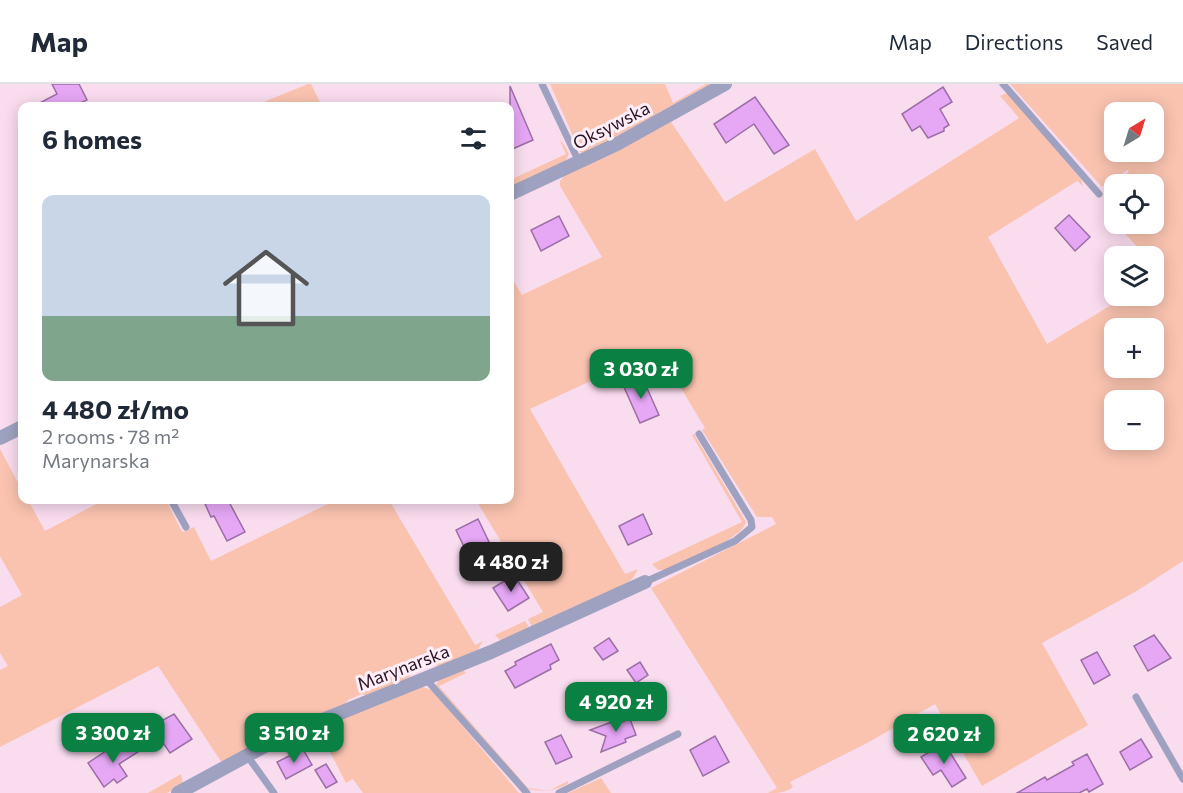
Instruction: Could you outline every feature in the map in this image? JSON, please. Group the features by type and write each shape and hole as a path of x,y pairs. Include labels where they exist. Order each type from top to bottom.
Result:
{"street":[{"name":"Oksywska","path":"514,192 579,162 725,84"},
{"path":"0,438 18,429"},
{"name":"Marynarska","path":"178,793 246,754 317,720 544,629 645,582"}],"lane":[{"path":"542,84 579,162"},
{"path":"1003,84 1099,194"},
{"path":"645,582 735,541 752,527 751,520 699,434"},
{"path":"173,504 186,527"},
{"path":"425,678 527,793"},
{"path":"1136,697 1183,779"},
{"path":"559,793 678,734"},
{"path":"246,754 274,793"}],"shaded area":[{"path":"311,84 320,102 264,102"},
{"path":"550,84 665,84 673,103 706,84 714,84 584,154 580,152"},
{"path":"1010,84 1183,84 1183,561 1135,592 1042,643 1088,725 982,786 935,704 869,742 790,782 793,787 790,789 768,793 777,788 651,588 776,524 772,517 757,517 702,430 705,428 658,350 530,409 625,574 638,569 626,584 533,629 528,619 543,612 478,504 514,504 514,282 522,295 602,257 560,186 560,181 565,175 614,153 671,122 725,202 815,149 856,221 1019,118 1000,96 1007,93 1081,179 1083,186 1077,181 988,237 1047,344 1110,306 1164,306 1164,246 1137,246 1125,234 1164,234 1164,174 1127,174 1129,169 1122,174 1104,174 1102,187"},
{"path":"560,141 569,154 566,160 561,165 514,188 514,178 566,154"},
{"path":"694,434 746,522 734,536 711,550 666,570 658,570 652,564 742,522 692,435"},
{"path":"0,449 18,483 18,504 30,504 45,531 96,504 168,504 182,532 194,527 211,561 328,504 391,504 475,645 483,641 477,651 440,666 431,665 422,658 409,662 408,669 411,675 408,678 367,696 362,694 348,700 344,705 222,763 158,666 0,747 0,670 8,666 0,653 0,607 22,595 0,556"},
{"path":"525,621 531,630 501,641 495,635"},
{"path":"461,668 466,673 439,686 528,788 545,791 526,788 436,685 440,678"},
{"path":"419,686 432,690 519,793 363,793 353,779 346,783 317,727"},
{"path":"181,774 183,784 167,793 148,793"},
{"path":"601,778 611,793 568,793"},
{"path":"568,781 568,784 550,790"}],"building":[{"path":"52,84 79,84 87,100 83,102 42,102 57,94"},
{"path":"510,86 533,140 514,148 514,102 510,102"},
{"path":"943,87 952,102 940,109 949,125 944,128 944,131 928,138 920,126 912,131 902,114"},
{"path":"755,97 789,145 774,154 754,124 726,143 714,124"},
{"path":"1069,215 1090,237 1075,251 1055,228"},
{"path":"559,216 569,236 541,251 531,230"},
{"path":"642,377 659,415 640,423 623,385"},
{"path":"205,504 230,504 245,532 227,541 214,516 211,517"},
{"path":"643,514 652,534 628,545 619,526"},
{"path":"478,519 489,542 467,553 456,530"},
{"path":"514,575 529,598 508,611 493,588"},
{"path":"1154,635 1171,658 1148,671 1134,646"},
{"path":"609,638 618,651 603,660 594,648"},
{"path":"551,644 559,660 550,665 551,669 515,688 505,671 516,665 515,662"},
{"path":"1097,652 1110,675 1094,684 1081,660"},
{"path":"640,662 648,675 636,683 627,670"},
{"path":"174,714 192,739 170,753 155,731 157,730 154,725"},
{"path":"630,719 636,735 625,739 626,742 601,752 606,736 590,730 617,720 619,723"},
{"path":"561,735 572,757 556,764 545,742"},
{"path":"715,736 729,762 703,776 690,750"},
{"path":"1141,739 1152,757 1130,770 1120,752"},
{"path":"135,740 141,750 119,764 127,776 117,783 114,779 104,787 88,763 109,749 113,754"},
{"path":"944,743 966,778 952,787 941,770 933,775 921,757"},
{"path":"303,749 312,765 286,779 277,762"},
{"path":"1087,754 1103,784 1089,792 1087,789 1079,793 1017,793 1045,777 1047,780 1074,765 1072,762"},
{"path":"326,764 337,782 326,788 315,770"}]}
